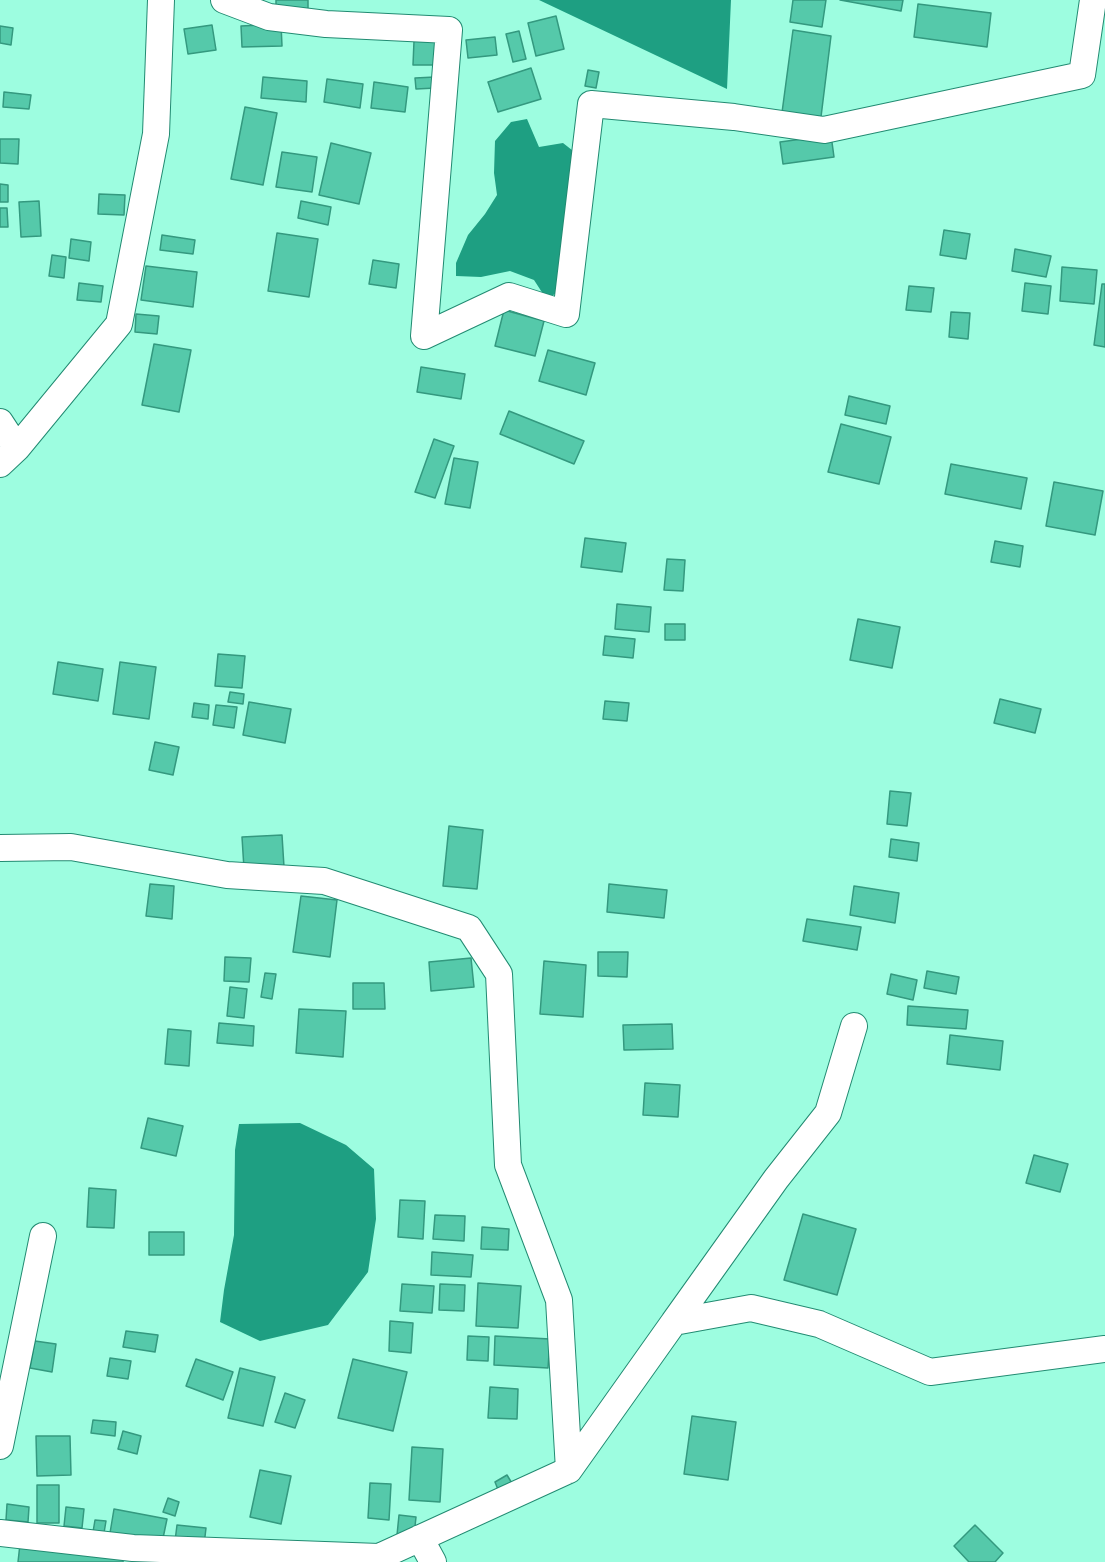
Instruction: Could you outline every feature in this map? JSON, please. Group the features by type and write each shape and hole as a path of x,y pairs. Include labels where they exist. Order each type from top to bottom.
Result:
{"street":[{"path":"9,456 119,324 156,134 161,0"},
{"path":"224,0 269,17 326,24 449,30 424,336 509,296 566,314 591,104 734,117 824,130 1082,75 1093,0"},
{"path":"0,422 9,456"},
{"path":"0,848 71,848 227,875 324,881 468,928 499,974 508,1165 559,1300 569,1470"},
{"path":"0,1533 133,1555 379,1557 569,1470 776,1179 828,1113 854,1026"},
{"path":"0,1446 43,1236"},
{"path":"674,1322 751,1308 819,1324 930,1372 1105,1349"},
{"path":"420,1538 433,1562"}],"shaded area":[{"path":"539,0 731,0 727,89"},
{"path":"527,119 539,147 563,143 577,154 566,285 547,300 534,280 510,271 481,277 456,276 456,263 468,235 497,195 494,173 495,141 511,122"},
{"path":"300,1123 346,1145 374,1169 376,1219 368,1272 328,1325 260,1341 220,1322 234,1235 235,1150 239,1124"}],"building":[{"path":"276,0 308,0 308,14 276,13"},
{"path":"793,0 826,0 822,27 790,22"},
{"path":"840,0 903,0 901,11"},
{"path":"918,4 991,13 987,47 914,37"},
{"path":"556,16 564,49 536,56 528,23"},
{"path":"281,24 282,46 242,47 241,26"},
{"path":"212,25 216,50 188,54 184,29"},
{"path":"0,26 13,28 11,45 0,43"},
{"path":"793,30 831,36 820,125 781,120"},
{"path":"519,31 526,59 513,62 506,34"},
{"path":"495,37 497,55 468,58 466,40"},
{"path":"414,41 435,41 435,65 413,65"},
{"path":"531,68 541,99 498,112 488,82"},
{"path":"588,70 599,72 596,88 585,86"},
{"path":"263,77 307,81 306,102 261,98"},
{"path":"435,77 436,88 416,89 415,78"},
{"path":"327,79 363,84 360,108 324,102"},
{"path":"374,82 408,87 405,112 371,108"},
{"path":"4,92 31,95 29,109 3,107"},
{"path":"245,107 277,113 263,185 231,179"},
{"path":"831,135 834,157 783,164 780,142"},
{"path":"0,139 19,139 18,164 0,163"},
{"path":"331,143 371,153 359,204 319,195"},
{"path":"282,152 317,157 312,192 276,187"},
{"path":"0,184 8,185 8,202 0,202"},
{"path":"99,194 125,195 124,215 98,214"},
{"path":"39,201 41,236 21,237 19,202"},
{"path":"301,201 331,207 328,225 298,218"},
{"path":"0,208 7,208 8,227 0,227"},
{"path":"944,230 970,234 966,259 940,255"},
{"path":"277,233 318,239 309,297 268,291"},
{"path":"162,235 195,240 193,254 160,250"},
{"path":"71,239 91,242 89,261 69,258"},
{"path":"1015,249 1051,256 1046,277 1012,271"},
{"path":"52,255 66,257 64,278 49,276"},
{"path":"373,260 399,264 396,288 369,284"},
{"path":"146,266 197,272 193,307 141,300"},
{"path":"1062,267 1097,270 1094,304 1060,301"},
{"path":"79,283 103,286 101,302 77,300"},
{"path":"1025,283 1051,286 1048,314 1022,311"},
{"path":"1102,284 1105,284 1105,347 1094,345"},
{"path":"909,286 934,288 931,312 906,310"},
{"path":"504,310 544,321 535,356 495,346"},
{"path":"951,312 970,313 968,339 949,337"},
{"path":"136,314 159,316 157,334 135,332"},
{"path":"154,344 191,350 179,412 142,405"},
{"path":"548,350 595,363 586,395 539,381"},
{"path":"421,367 465,374 461,399 417,392"},
{"path":"849,396 890,406 886,424 845,415"},
{"path":"509,411 584,441 574,464 500,434"},
{"path":"841,424 891,437 879,484 828,472"},
{"path":"434,439 454,446 435,498 415,492"},
{"path":"454,458 478,462 470,508 445,504"},
{"path":"951,464 1027,478 1021,509 945,494"},
{"path":"1054,482 1103,491 1095,535 1046,526"},
{"path":"585,538 626,543 622,572 581,567"},
{"path":"995,541 1023,546 1020,567 991,562"},
{"path":"667,559 685,560 683,591 664,590"},
{"path":"617,604 651,607 649,632 615,629"},
{"path":"858,619 900,627 892,668 850,660"},
{"path":"665,624 685,624 685,640 665,640"},
{"path":"605,636 635,639 633,658 603,655"},
{"path":"218,654 245,656 242,688 215,686"},
{"path":"58,662 103,669 98,701 53,694"},
{"path":"120,662 156,667 149,719 113,714"},
{"path":"230,692 244,694 243,704 228,702"},
{"path":"1000,699 1041,709 1035,733 994,723"},
{"path":"605,701 629,703 627,721 603,719"},
{"path":"249,702 291,709 285,743 243,735"},
{"path":"194,703 209,705 208,719 192,717"},
{"path":"216,705 237,707 234,728 213,725"},
{"path":"155,742 179,747 173,775 149,770"},
{"path":"890,791 911,793 907,826 887,824"},
{"path":"449,826 483,830 477,889 443,886"},
{"path":"282,835 284,867 244,869 242,837"},
{"path":"891,839 919,843 917,861 889,857"},
{"path":"150,884 174,886 172,919 146,916"},
{"path":"609,884 667,890 664,918 607,912"},
{"path":"854,886 899,893 895,923 850,915"},
{"path":"301,896 337,900 330,957 293,952"},
{"path":"807,919 861,927 857,950 803,941"},
{"path":"598,952 628,952 627,977 598,976"},
{"path":"225,957 251,958 249,982 224,981"},
{"path":"471,958 474,987 431,991 429,962"},
{"path":"544,961 586,965 583,1017 540,1014"},
{"path":"927,971 959,977 956,994 924,988"},
{"path":"265,973 276,974 272,999 261,997"},
{"path":"891,974 917,980 913,1000 887,994"},
{"path":"353,983 384,983 385,1009 353,1009"},
{"path":"230,987 247,989 244,1018 227,1016"},
{"path":"908,1006 968,1010 966,1029 907,1025"},
{"path":"299,1009 346,1011 343,1057 296,1053"},
{"path":"219,1023 254,1026 253,1046 217,1043"},
{"path":"672,1024 673,1049 624,1050 623,1025"},
{"path":"168,1029 191,1031 189,1066 165,1064"},
{"path":"950,1035 1003,1041 1000,1070 947,1064"},
{"path":"645,1083 680,1085 678,1117 643,1115"},
{"path":"148,1118 183,1126 176,1156 141,1148"},
{"path":"1034,1155 1068,1164 1060,1192 1026,1183"},
{"path":"89,1188 116,1190 114,1228 87,1227"},
{"path":"400,1200 425,1201 423,1239 398,1237"},
{"path":"803,1214 856,1229 837,1295 784,1280"},
{"path":"435,1215 465,1216 464,1241 433,1239"},
{"path":"482,1227 509,1229 508,1250 481,1249"},
{"path":"149,1232 184,1232 184,1255 149,1255"},
{"path":"432,1252 473,1255 471,1277 431,1275"},
{"path":"478,1283 521,1286 518,1328 476,1326"},
{"path":"402,1284 434,1286 432,1313 400,1311"},
{"path":"440,1284 465,1285 464,1311 439,1310"},
{"path":"390,1321 413,1323 411,1353 389,1351"},
{"path":"126,1331 158,1335 155,1352 123,1347"},
{"path":"468,1336 489,1337 488,1361 467,1360"},
{"path":"495,1336 550,1339 548,1368 494,1365"},
{"path":"35,1341 56,1344 52,1372 30,1368"},
{"path":"110,1358 131,1361 128,1379 107,1376"},
{"path":"196,1359 233,1372 223,1400 186,1386"},
{"path":"353,1359 407,1372 393,1431 338,1418"},
{"path":"240,1368 275,1377 263,1426 228,1418"},
{"path":"490,1387 518,1389 517,1419 488,1418"},
{"path":"285,1393 305,1400 295,1428 275,1422"},
{"path":"692,1416 736,1422 728,1480 684,1474"},
{"path":"93,1420 116,1422 115,1436 91,1433"},
{"path":"123,1431 141,1436 137,1454 118,1449"},
{"path":"36,1436 70,1436 71,1475 37,1476"},
{"path":"412,1447 443,1449 440,1502 409,1500"},
{"path":"260,1470 291,1476 281,1524 250,1517"},
{"path":"507,1475 513,1485 499,1492 495,1482"},
{"path":"370,1483 391,1484 389,1520 368,1518"},
{"path":"37,1485 59,1485 59,1523 37,1523"},
{"path":"168,1498 179,1502 175,1516 163,1512"},
{"path":"7,1504 29,1507 28,1522 6,1520"},
{"path":"66,1507 84,1509 82,1528 64,1526"},
{"path":"114,1509 167,1519 162,1543 110,1533"},
{"path":"399,1515 416,1517 414,1536 397,1535"},
{"path":"95,1520 106,1521 104,1533 93,1532"},
{"path":"177,1525 206,1528 204,1545 175,1541"},
{"path":"975,1525 1003,1553 995,1562 969,1562 954,1546"},
{"path":"20,1544 124,1556 123,1562 18,1562"}]}
